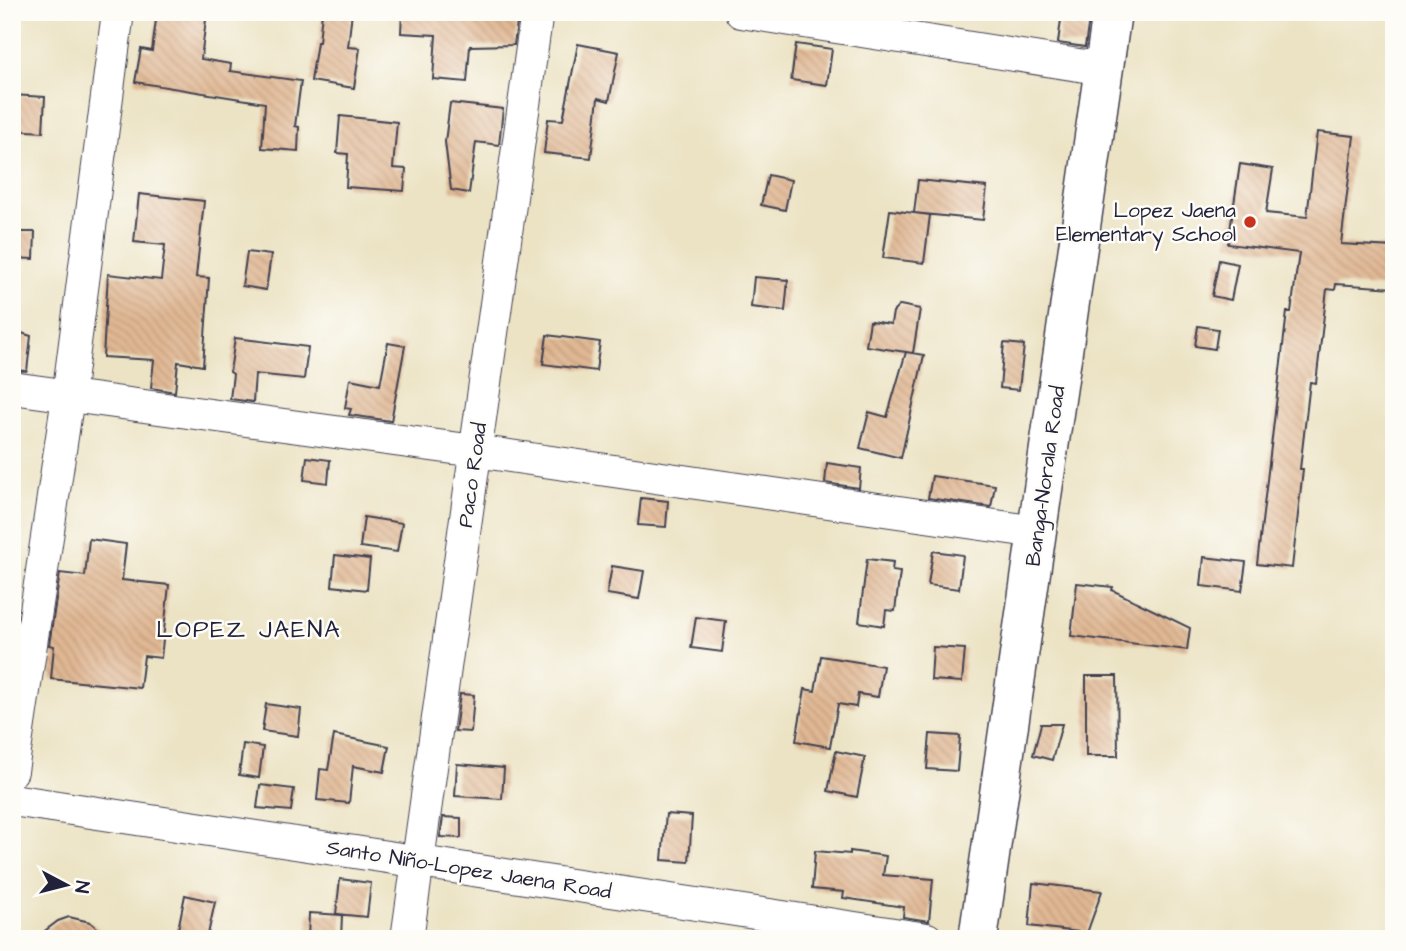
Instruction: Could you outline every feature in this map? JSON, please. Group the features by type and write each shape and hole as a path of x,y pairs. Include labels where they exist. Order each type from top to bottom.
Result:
{"main road":[{"name":"Banga-Norala Road","path":"978,939 1112,12"}],"street":[{"path":"12,771 68,397 118,12"},
{"name":"Paco Road","path":"407,939 537,12"},
{"path":"741,12 1104,69"},
{"path":"12,388 1037,532"},
{"name":"Santo Niño-Lopez Jaena Road","path":"12,800 926,939"}],"building":[{"path":"157,12 207,12 201,59 231,64 230,71 301,81 295,126 299,127 298,151 262,148 265,103 135,82 141,49 152,51"},
{"path":"322,12 352,12 348,47 360,48 354,88 311,81"},
{"path":"402,12 470,12 470,17 518,16 514,45 470,46 467,82 433,79 436,35 401,33"},
{"path":"1062,12 1090,12 1085,47 1058,43"},
{"path":"578,44 619,52 609,101 598,98 591,158 544,153 548,119 563,120"},
{"path":"796,44 832,49 827,85 791,80"},
{"path":"12,95 45,97 43,132 12,130"},
{"path":"450,103 503,109 499,145 476,142 469,193 451,190 445,142"},
{"path":"340,116 397,122 393,168 406,169 404,191 346,187 348,154 337,153"},
{"path":"1317,132 1354,136 1341,244 1394,247 1394,288 1336,284 1335,290 1327,289 1316,383 1310,382 1292,568 1257,564 1287,312 1291,312 1299,253 1228,244 1240,164 1273,169 1266,213 1307,217"},
{"path":"768,175 791,180 785,210 761,205"},
{"path":"918,180 987,187 983,220 914,213"},
{"path":"139,194 204,201 196,277 209,278 203,366 178,362 175,392 151,388 154,360 103,357 108,274 161,280 165,245 134,242"},
{"path":"890,210 930,215 924,263 883,258"},
{"path":"12,232 35,232 34,259 12,258"},
{"path":"247,252 271,255 266,290 242,286"},
{"path":"1219,260 1238,264 1231,300 1212,296"},
{"path":"754,277 788,280 785,311 751,307"},
{"path":"900,305 920,309 913,353 866,346 870,321 891,324 893,312"},
{"path":"1198,326 1218,329 1215,349 1195,346"},
{"path":"12,330 31,336 27,371 12,370"},
{"path":"547,335 600,342 596,371 543,364"},
{"path":"235,338 308,347 304,379 255,374 253,402 230,399 233,374 230,372"},
{"path":"388,343 405,346 391,421 349,415 351,409 345,408 350,379 380,385"},
{"path":"1004,343 1024,345 1019,390 1000,388"},
{"path":"906,352 924,355 901,458 860,448 869,412 887,417"},
{"path":"307,457 330,460 328,483 304,480"},
{"path":"827,463 861,468 859,488 825,483"},
{"path":"932,476 995,485 991,507 928,498"},
{"path":"641,498 668,501 666,527 638,525"},
{"path":"364,517 402,523 397,552 360,547"},
{"path":"89,539 126,544 122,580 169,585 161,658 144,656 140,688 51,679 54,646 49,645 60,573 85,576"},
{"path":"933,551 963,555 959,589 928,585"},
{"path":"335,555 370,559 367,590 332,586"},
{"path":"1204,557 1246,562 1242,591 1201,586"},
{"path":"867,559 893,562 892,571 900,572 895,611 886,610 884,626 859,622"},
{"path":"612,566 644,571 639,599 607,594"},
{"path":"1077,583 1113,587 1112,590 1190,628 1187,650 1071,636"},
{"path":"696,617 726,621 722,652 691,648"},
{"path":"933,647 965,649 962,682 931,680"},
{"path":"821,656 883,666 878,697 858,694 856,707 838,704 830,747 796,741 805,689 815,691"},
{"path":"1086,676 1117,676 1118,756 1086,756"},
{"path":"460,694 474,695 471,732 455,731"},
{"path":"266,704 301,709 298,736 262,731"},
{"path":"1041,724 1062,724 1052,760 1033,755"},
{"path":"930,734 960,736 957,771 927,769"},
{"path":"334,735 389,746 384,772 353,766 349,803 317,800 320,769 328,770"},
{"path":"243,744 263,747 259,778 239,775"},
{"path":"836,751 865,757 857,797 828,791"},
{"path":"457,764 504,768 502,799 455,796"},
{"path":"260,785 294,789 291,811 257,808"},
{"path":"666,814 692,816 689,862 662,860"},
{"path":"443,817 461,818 461,838 440,837"},
{"path":"815,851 850,854 850,851 886,856 883,875 933,879 929,921 903,917 904,907 843,898 844,892 812,889"},
{"path":"340,879 371,883 367,917 336,914"},
{"path":"1033,883 1102,891 1087,933 1029,926"},
{"path":"185,895 215,902 207,939 176,939"},
{"path":"309,913 342,915 341,939 308,939"},
{"path":"69,917 90,922 110,939 34,939 58,921"}],"place":[{"name":"Lopez Jaena Elementary School","path":"1250,222"}],"district":[{"name":"LOPEZ JAENA","path":"249,629"}]}
